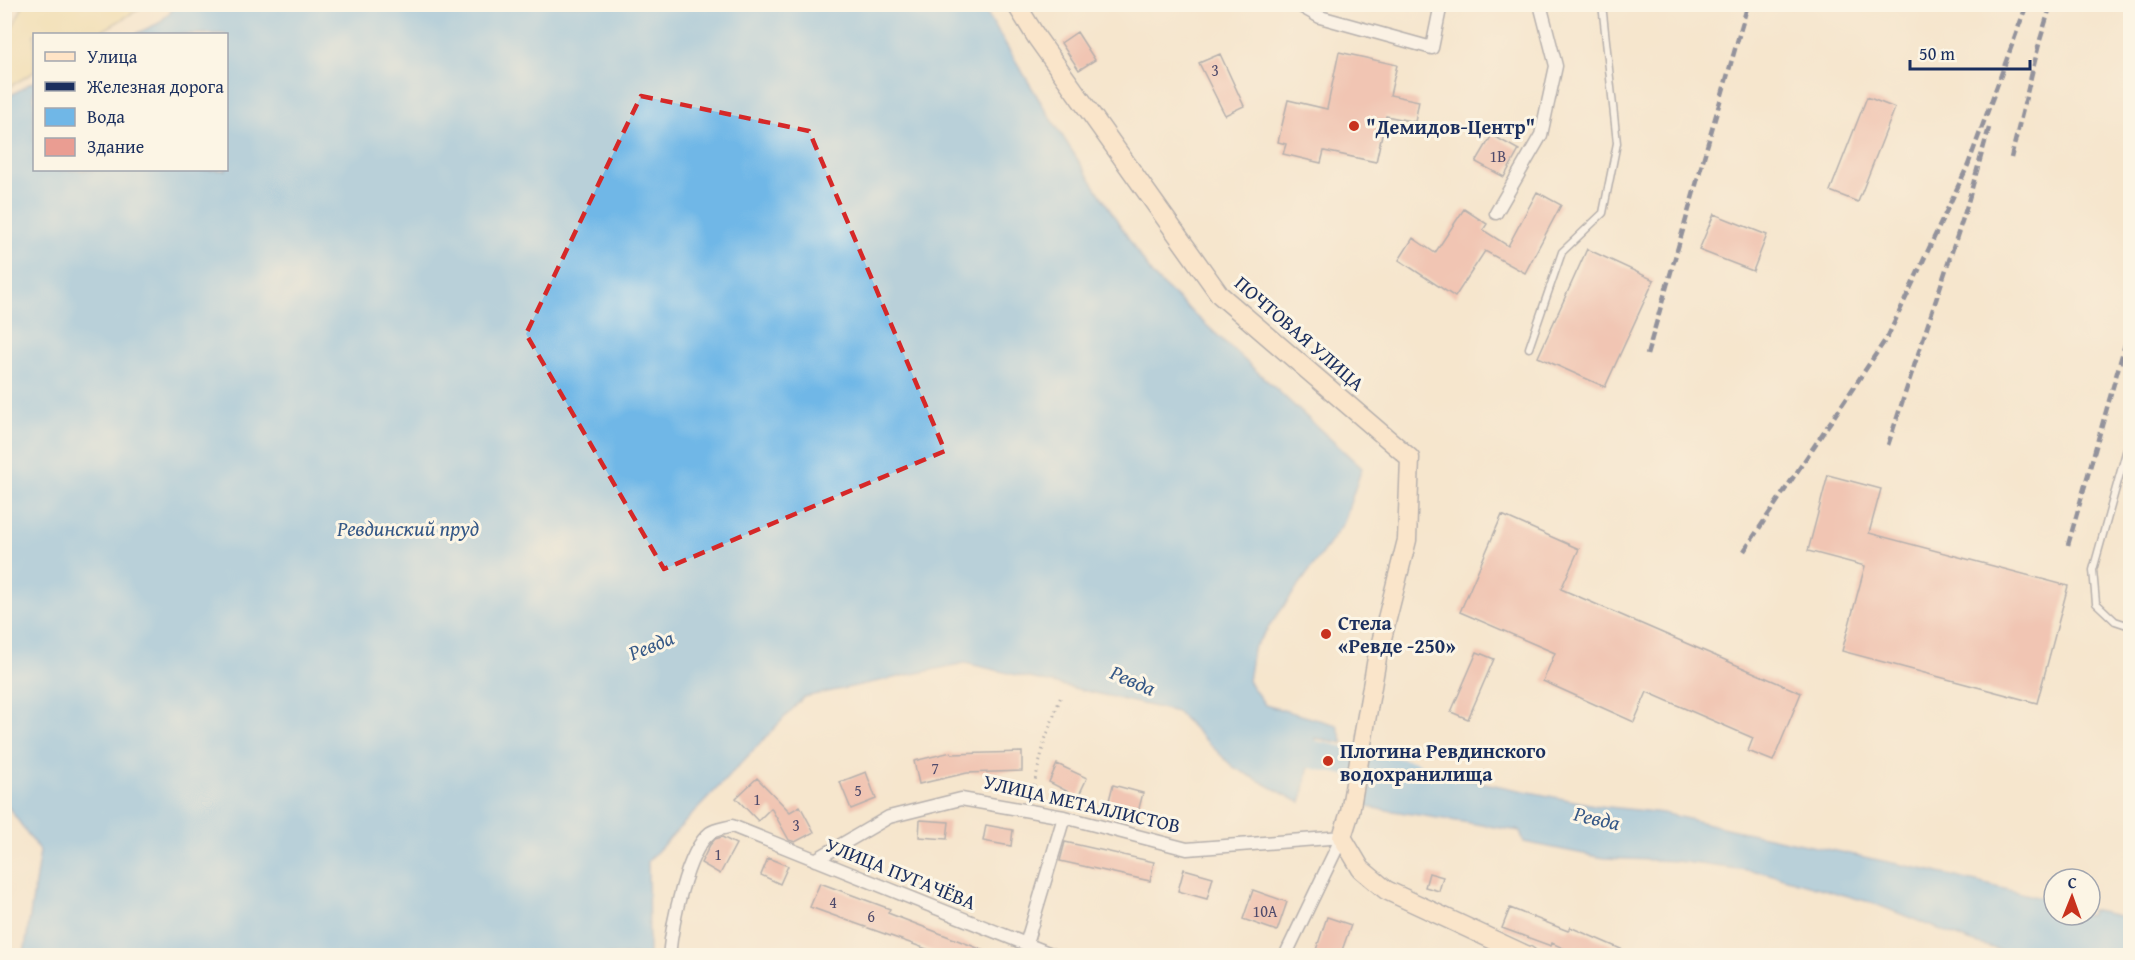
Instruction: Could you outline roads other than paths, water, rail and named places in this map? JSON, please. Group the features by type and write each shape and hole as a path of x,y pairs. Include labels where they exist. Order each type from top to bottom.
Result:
{"street":[{"name":"ПОЧТОВАЯ УЛИЦА","path":"1016,4 1037,38 1220,295 1410,458 1407,540 1377,658 1350,812 1342,837"},
{"path":"1297,4 1320,17 1432,48 1441,4"},
{"path":"1496,213 1541,135 1544,124 1556,66 1540,4"},
{"name":"УЛИЦА МЕТАЛЛИСТОВ","path":"815,860 889,817 961,799 1064,817 1187,849 1342,837"},
{"path":"1026,944 1064,817"},
{"name":"УЛИЦА ПУГАЧЁВА","path":"669,956 671,937 684,882 698,847 711,831 732,826 1056,956"},
{"path":"1286,956 1342,837"},
{"path":"1342,837 1361,869 1386,890 1528,956"}],"lane":[{"path":"1528,348 1562,252 1603,213 1617,143 1602,4"},
{"path":"2130,438 2093,570 2096,603 2115,621 2130,626"}],"water":[{"name":"Ревдинский пруд","path":"177,5 982,5 1043,106 1153,276 1362,468 1343,524 1253,649 1248,681 1265,705 1337,725 1343,743 1315,738 1301,803 1233,767 1177,712 965,663 804,697 648,861 649,955 24,955 40,851 4,801 5,99 33,82 33,171 228,171 228,33 137,33 159,23"},
{"path":"1375,761 1599,806 1663,813 1931,871 2042,898 2042,927 2102,927 2102,912 2130,918 2130,955 2016,955 1969,941 1873,903 1762,872 1676,861 1604,858 1524,842 1520,831 1367,807"}],"waterway":[{"name":"Ревда","path":"1276,740 1311,754 1411,775"}],"railway":[{"path":"1647,355 1748,4"},
{"path":"1744,551 1888,336 1968,165 2027,4"},
{"path":"2011,158 2051,4"},
{"path":"1888,445 1966,209 1989,128"},
{"path":"2068,545 2130,327"}],"place":[{"name":"\"Демидов-Центр\"","path":"1354,126"},
{"name":"Стела «Ревде -250»","path":"1326,634"},
{"name":"Плотина Ревдинского водохранилища","path":"1328,761"}]}
